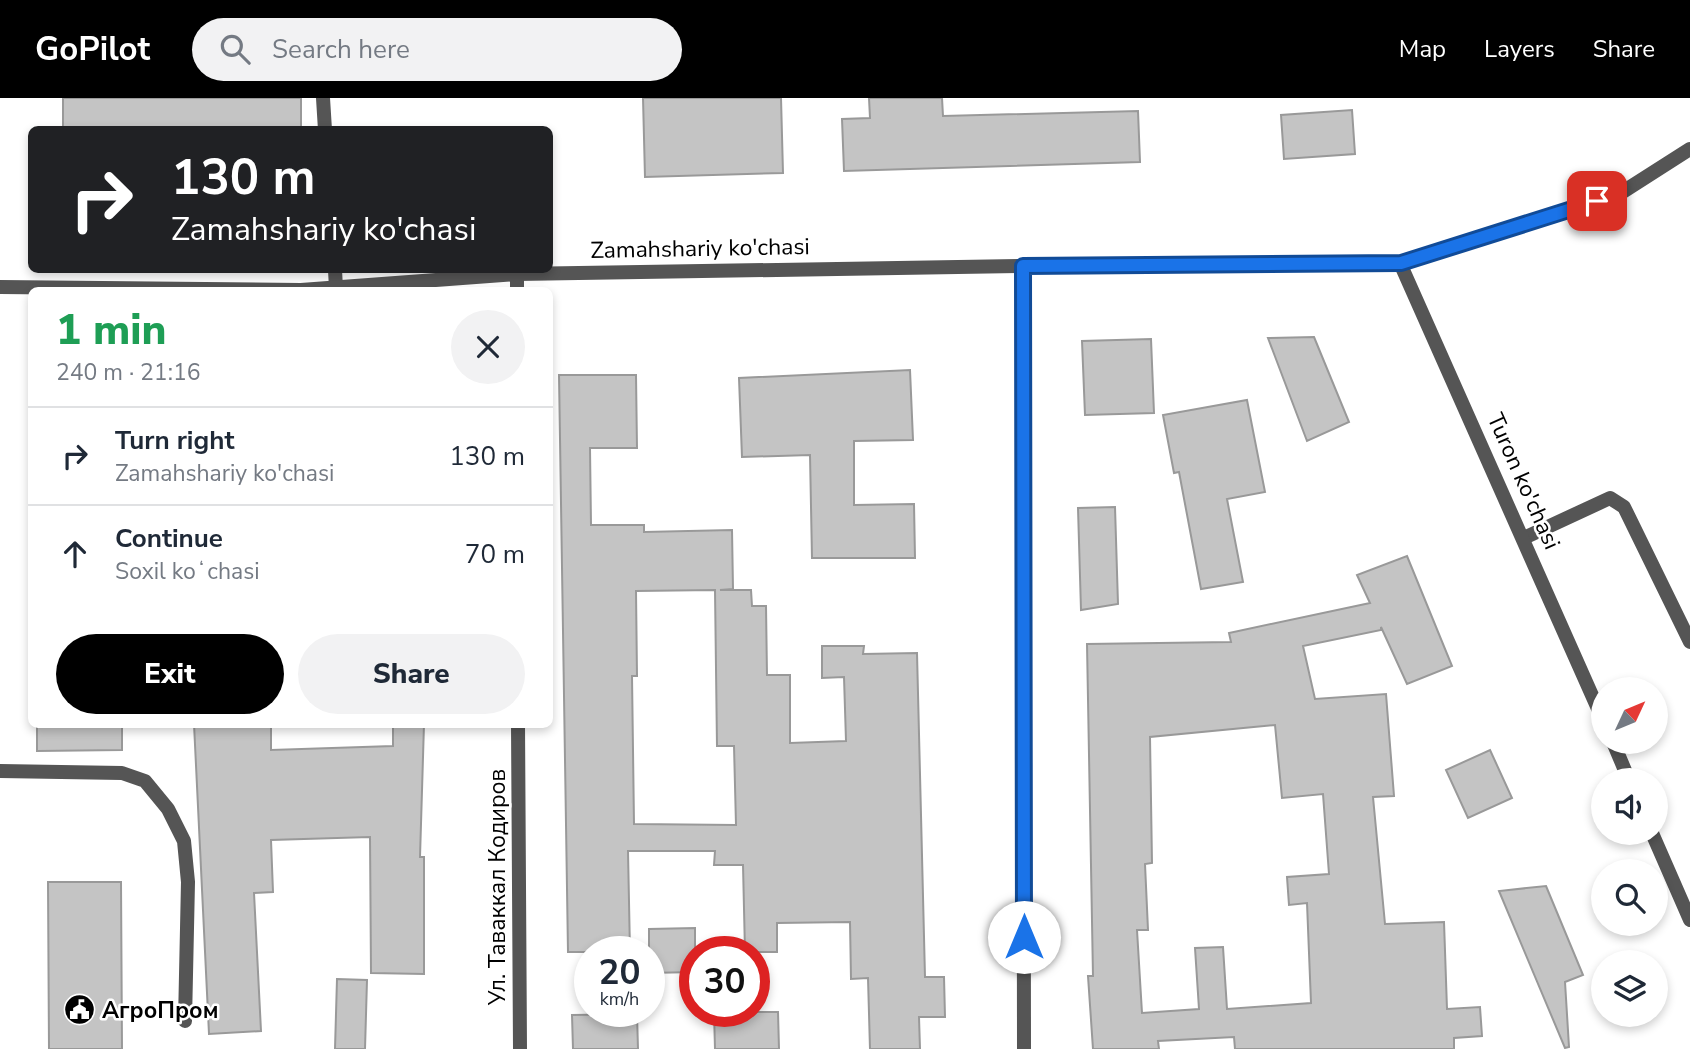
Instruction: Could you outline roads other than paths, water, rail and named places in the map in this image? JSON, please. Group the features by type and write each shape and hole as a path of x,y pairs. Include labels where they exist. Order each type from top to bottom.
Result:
{"street":[{"path":"323,98 326,126"},
{"name":"Zamahshariy ko'chasi","path":"350,287 517,274 1401,263 1622,194 1690,149"},
{"name":"Turon ko'chasi","path":"1401,263 1591,692"},
{"path":"1023,266 1024,1049"},
{"path":"517,274 517,287"},
{"name":"Zamahshariy ko'chasi","path":"0,287 28,287"},
{"path":"1524,538 1610,498 1624,507 1690,642"},
{"name":"Ул. Таваккал Кодиров","path":"518,728 520,1049"},
{"path":"0,771 122,774 145,781 168,809 184,841 188,882 185,1021"},
{"path":"1657,845 1690,920"}],"place":[{"name":"АгроПром","path":"79,1010"}]}
